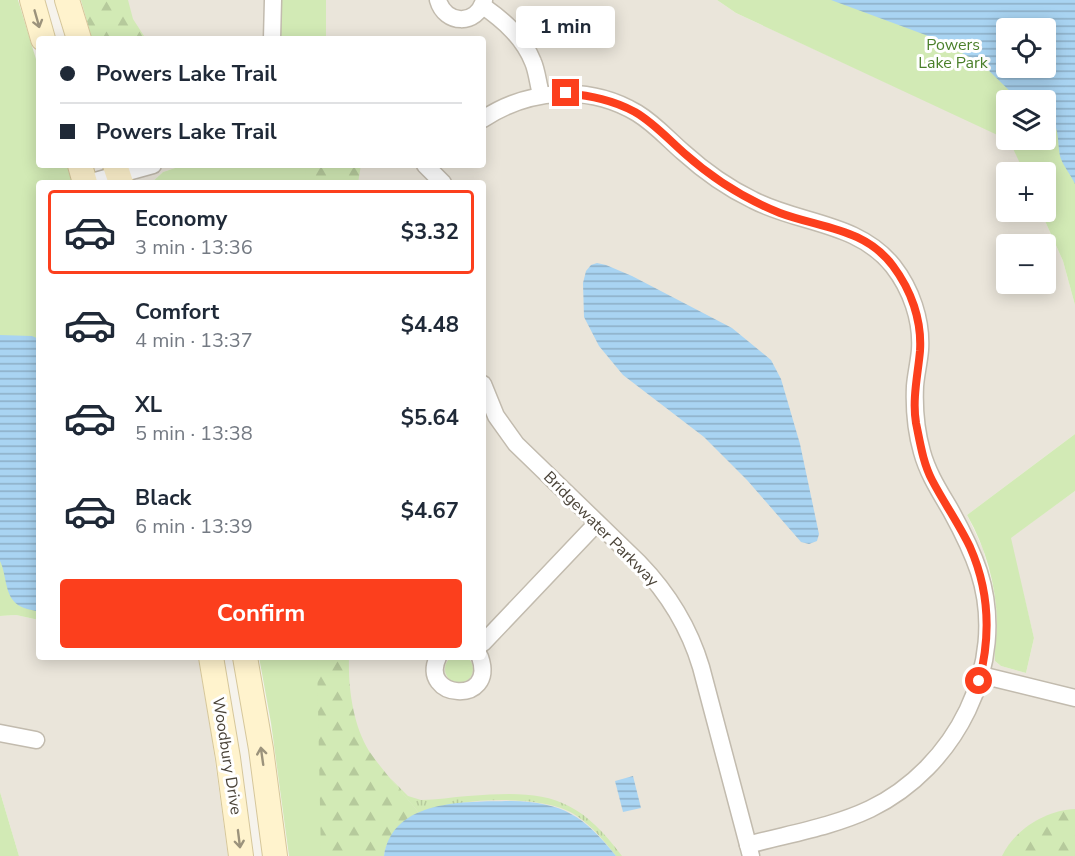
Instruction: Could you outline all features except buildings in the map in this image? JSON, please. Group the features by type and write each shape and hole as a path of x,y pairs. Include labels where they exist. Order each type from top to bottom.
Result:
{"main road":[{"path":"32,0 42,36"},
{"path":"67,0 78,36"},
{"name":"Woodbury Drive","path":"212,660 230,770 241,856"},
{"name":"Woodbury Drive","path":"246,660 276,856"}],"street":[{"path":"272,36 273,0"},
{"path":"438,0 441,9 446,14 459,20 473,16 483,3 511,28 533,62 541,94"},
{"path":"486,117 516,101 541,94 566,93 594,96 618,104 636,113 660,130 705,170 754,201 781,213 856,235 873,246 892,264 905,284 915,309 920,348 915,386 916,420 922,453 931,478 970,547 986,598 985,657 981,675 970,705 948,743 927,769 906,787 854,816 750,850"},
{"path":"97,180 141,168"},
{"path":"431,168 441,180"},
{"name":"Bridgewater Parkway","path":"486,391 496,416 516,444 639,563 658,583 678,613 691,638 702,668 750,850"},
{"path":"486,640 597,523"},
{"path":"437,660 435,668 439,681 450,690 457,692 471,689 477,684 482,671 480,660"},
{"path":"981,675 1075,698"},
{"path":"0,734 36,740"}],"shaded area":[{"path":"81,0 280,0 280,36 91,36"},
{"path":"326,0 717,0 736,13 996,134 996,150 1014,150 1020,162 996,162 996,222 1045,222 1051,234 996,234 996,294 1056,294 1056,245 1063,261 1075,305 1075,434 967,515 983,549 994,591 997,622 995,661 1001,666 1026,673 1034,638 1010,538 1075,491 1075,856 321,856 317,660 486,660 486,180 306,180 305,168 486,168 486,36 326,36"},
{"path":"133,168 175,168 163,172 154,180 137,180"},
{"path":"16,615 36,619 36,660 199,660 228,856 19,856 0,792 0,616"}],"green space":[{"path":"0,0 18,0 36,59 36,168 68,168 71,180 36,180 36,619 16,615 0,616"},
{"path":"81,0 128,0 133,19 144,36 91,36"},
{"path":"280,0 326,0 326,36 280,36"},
{"name":"Powers Lake Park","path":"717,0 1075,0 1075,305 1063,261 1056,245 1056,234 1051,234 1045,222 1056,222 1056,162 1019,162 1014,150 1056,150 1056,90 996,90 996,134 736,13"},
{"path":"175,168 305,168 306,180 154,180 163,172"},
{"path":"302,168 360,168 358,180 299,180"},
{"path":"1075,434 1075,491 1011,538 1034,638 1026,673 1001,666 995,661 997,623 995,595 985,554 967,515"},
{"path":"260,660 317,660 321,856 289,856 271,723"},
{"path":"307,660 349,660 349,681 355,718 364,741 375,759 419,813 396,830 388,842 384,856 316,856"},
{"path":"448,660 470,660 472,674 464,682 454,682 446,674 445,669"},
{"path":"390,778 408,796 421,800 516,794 555,800 589,819 622,856 616,856 585,822 561,808 528,801 490,800 452,804 419,813"},
{"path":"0,792 19,856 0,856"},
{"path":"1075,809 1075,856 1002,856 1014,838 1032,823 1053,813"}],"water":[{"path":"831,0 1075,0 1075,184 1061,159 1056,129 1056,90 1009,90 996,78 1056,78 1056,18 996,18 996,78 981,63 931,37"},
{"path":"597,263 632,276 732,328 771,360 781,379 800,444 819,534 817,541 809,544 801,542 747,480 704,437 623,375 599,346 584,317 583,283 586,271 591,265"},
{"path":"0,335 32,336 36,338 36,611 22,607 13,601 0,561"},
{"path":"633,776 641,808 623,812 615,781"},
{"path":"511,801 545,804 571,814 593,831 616,856 384,856 390,837 401,823 417,813 434,807 454,804"}],"route":[{"path":"566,93 594,96 636,113 729,187 781,213 856,235 873,246 892,264 905,284 915,309 919,329 920,348 915,386 916,420 922,453 931,478 970,547 986,598 985,657 979,681"}]}
